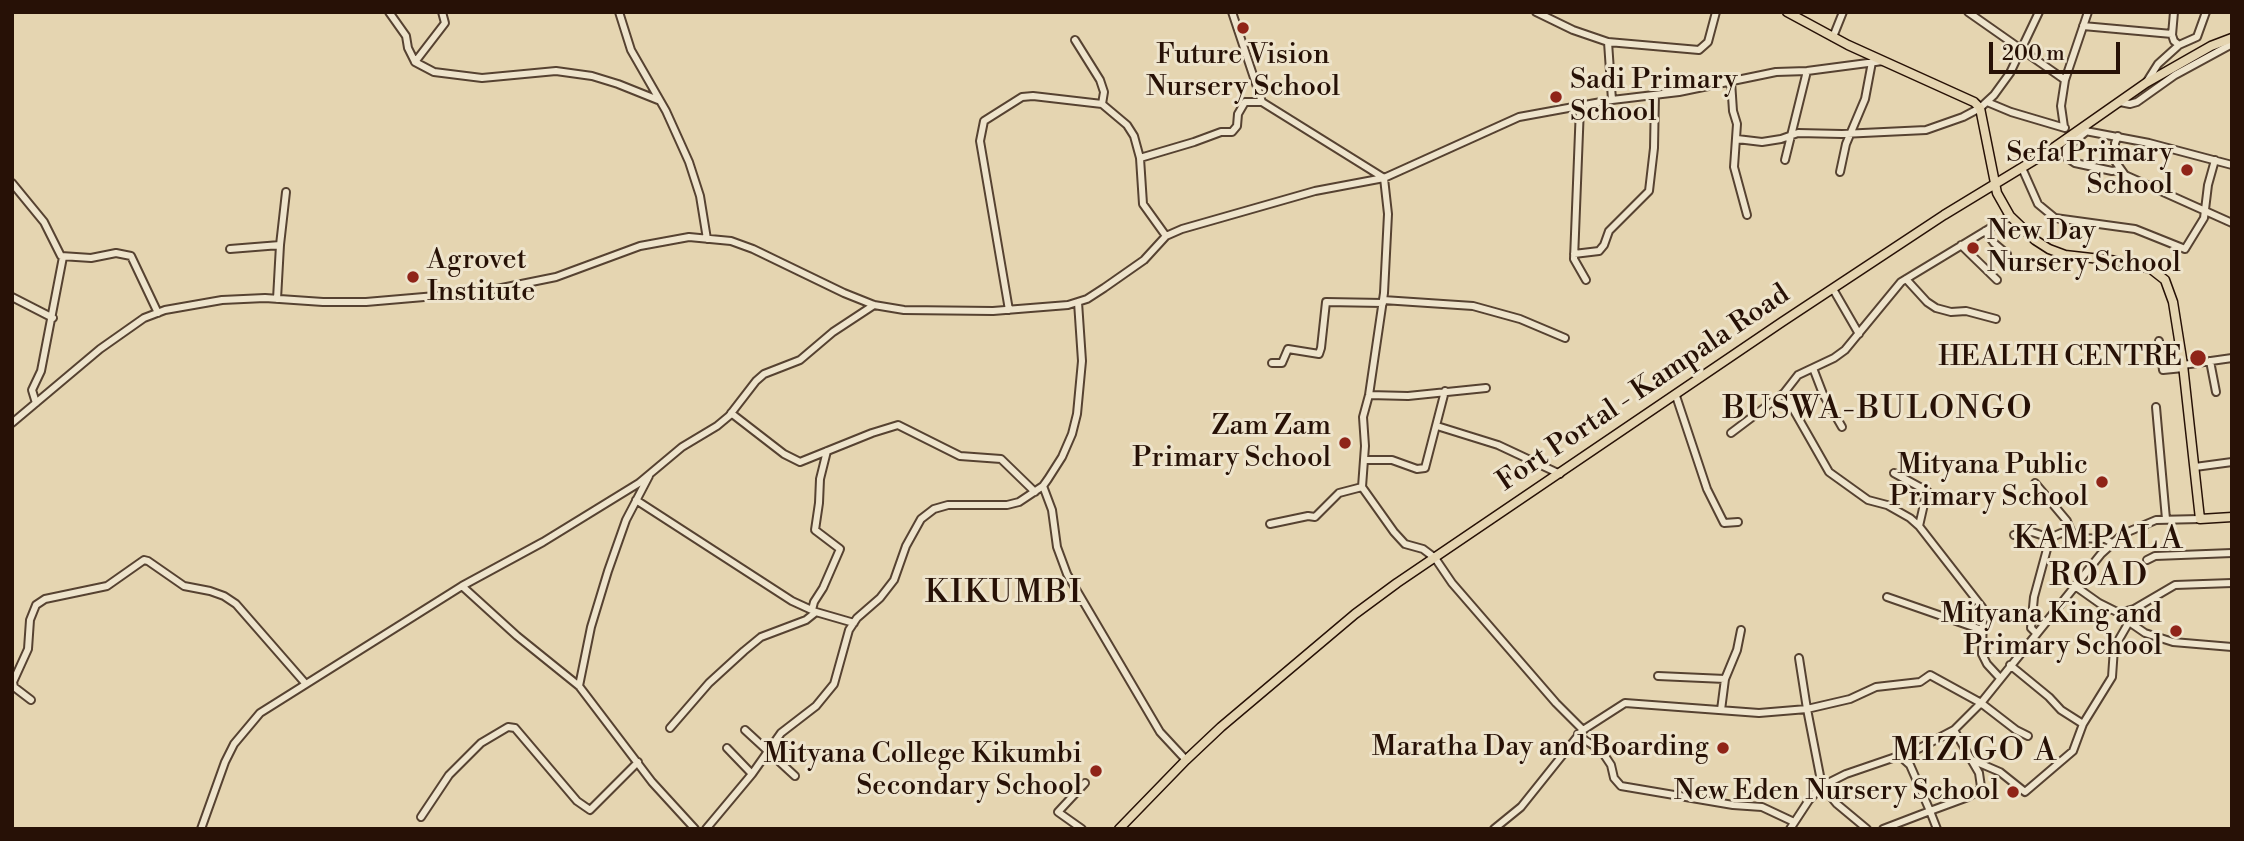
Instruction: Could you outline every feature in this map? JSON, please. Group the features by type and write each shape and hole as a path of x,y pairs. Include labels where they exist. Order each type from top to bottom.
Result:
{"main road":[{"path":"1788,14 1966,98 1980,108 1994,186 2010,216 2035,240 2064,255 2118,261 2151,269 2160,274 2173,302 2200,519 2232,517"},
{"name":"Fort Portal - Kampala Road","path":"1119,829 1186,760 1262,691 1355,614 1601,444 1944,215 1994,186 2071,135 2084,130 2146,83 2194,55 2232,38"}],"street":[{"path":"388,12 406,36 415,62 434,72 474,77 556,71 592,76 658,100"},
{"path":"415,62 444,23 442,12"},
{"path":"619,12 631,50 666,110 689,162 700,196 707,239"},
{"path":"1232,12 1262,102"},
{"path":"1536,12 1573,30 1608,42 1699,50 1708,42 1716,12"},
{"path":"1833,37 1843,12"},
{"path":"1968,12 2066,79"},
{"path":"1737,139 1774,141 1793,133 1926,130 1964,117 1987,102 2010,73 2039,12"},
{"path":"2064,127 2062,106 2066,79 2088,12"},
{"path":"2174,12 2172,34 2179,45"},
{"path":"2146,83 2158,64 2179,45 2197,37 2206,12"},
{"path":"2083,26 2172,34"},
{"path":"1075,40 1100,80 1104,92 1102,104"},
{"path":"1608,42 1612,100"},
{"path":"2120,102 2137,102 2175,75 2232,44"},
{"path":"12,423 72,370 144,318 158,313 191,304 222,300 366,302 482,292 556,277 660,241 689,237 731,241 753,249 874,305 904,310 1009,310 1068,305 1087,299 1144,260 1166,236 1182,229 1315,191 1384,178 1519,117 1776,72 1807,71 1884,61"},
{"path":"1840,172 1842,156 1865,99 1872,62"},
{"path":"1785,160 1807,71"},
{"path":"1731,81 1737,139 1734,167 1747,215"},
{"path":"1574,254 1599,251 1609,231 1649,191 1654,148 1655,95"},
{"path":"1009,310 980,141 984,121 1011,103 1027,96 1102,104 1131,131 1140,158 1143,204 1166,236"},
{"path":"1140,158 1221,132 1232,132 1237,126 1238,114 1245,102 1262,102 1384,178"},
{"path":"1987,102 2064,127 2071,135"},
{"path":"1580,107 1574,254 1576,265 1586,280"},
{"path":"2119,170 2075,163 2066,158 2066,148 2084,130 2232,164"},
{"path":"2118,136 2115,143 2115,162 2125,175 2232,223"},
{"path":"2022,168 2038,204 2055,218 2135,229 2185,249 2204,218 2203,211 2215,160"},
{"path":"1384,178 1388,214 1383,302 1369,395 1363,417 1362,487 1400,540 1409,546 1423,548 1435,558 1452,583 1581,732 1583,739 1601,750 1611,765 1614,778 1621,786 1762,807 1792,825 1822,786 1846,774 1916,750 1954,730 1981,703 1999,677 2075,586 2123,534 2147,523 2166,519 2200,519"},
{"path":"12,183 44,222 63,257 91,258 116,253 131,256 158,313"},
{"path":"277,299 286,192"},
{"path":"1731,433 1784,393 1798,375 1840,354 1896,286 2010,216"},
{"path":"1985,231 2007,254"},
{"path":"230,249 280,245"},
{"path":"1961,246 1997,280"},
{"path":"36,402 32,390 41,371 63,257"},
{"path":"1906,279 1936,308 1996,319"},
{"path":"1833,289 1859,334"},
{"path":"12,296 52,318"},
{"path":"706,829 752,774 781,733 816,706 835,684 845,642 853,623 880,598 894,580 912,531 928,512 948,505 1007,505 1019,502 1043,486 1062,457 1077,414 1082,361 1078,302"},
{"path":"1272,363 1282,363 1287,349 1319,354 1326,302 1473,306 1520,319 1565,338"},
{"path":"201,829 234,744 260,713 462,586 543,542 650,474 682,447 717,426 764,374 800,360 833,332 874,305"},
{"path":"2159,341 2163,370 2232,358"},
{"path":"2210,361 2216,392"},
{"path":"1813,368 1823,394 1842,427"},
{"path":"1369,395 1408,396 1486,388"},
{"path":"1364,460 1392,460 1422,470 1429,458 1445,391"},
{"path":"1784,393 1829,472 1868,500 1899,511 1919,526 1982,607 1982,654 1999,677"},
{"path":"1676,396 1707,489 1724,523 1738,523"},
{"path":"2156,407 2166,519"},
{"path":"731,413 797,461 804,461 898,425 960,456 1001,459 1035,492"},
{"path":"1437,426 1498,445 1560,474"},
{"path":"670,728 709,683 744,651 761,638 806,620 814,611 814,602 841,549 815,530 820,479 827,451"},
{"path":"2195,467 2232,462"},
{"path":"1894,473 1927,491 1919,526"},
{"path":"579,686 591,627 625,520 650,474"},
{"path":"2035,483 2067,521 2073,536"},
{"path":"1043,486 1052,510 1057,547 1067,574 1160,732 1186,760"},
{"path":"1269,524 1315,517 1339,493 1362,487"},
{"path":"636,500 765,584 814,611 853,623"},
{"path":"2014,535 2032,532 2049,538 2061,533 2105,539 2112,543"},
{"path":"2036,633 2031,628 2034,597 2049,538"},
{"path":"2147,560 2155,556 2232,553"},
{"path":"31,700 14,687 13,681 28,649 30,620 36,605 45,598 107,586 144,560 184,586 210,591 236,604 305,683"},
{"path":"2119,613 2134,609 2175,585 2232,583"},
{"path":"462,586 517,636 579,686 652,782 695,829"},
{"path":"2075,586 2119,613 2145,633 2173,642 2232,648"},
{"path":"1887,597 1982,630"},
{"path":"1972,760 2000,772 2025,792 2073,751 2083,724 2110,682 2114,666 2114,648 2129,622"},
{"path":"1721,710 1725,680 1737,650 1741,630"},
{"path":"1799,658 1822,786 1837,804 1867,829"},
{"path":"2010,665 2061,710 2083,724"},
{"path":"1494,829 1521,807 1581,732 1625,703 1759,713 1807,709 1850,699 1876,687 1920,682 1930,675 1981,703 2028,736"},
{"path":"1658,676 1725,680"},
{"path":"421,817 449,775 481,743 508,727 515,728 578,802 590,810 638,762"},
{"path":"745,730 794,776"},
{"path":"1883,829 1977,792 1981,787 1982,781 1954,730"},
{"path":"727,748 752,774"},
{"path":"1910,765 1916,750"},
{"path":"1899,755 1910,765 1937,829"},
{"path":"1082,829 1058,812 1085,783"}],"place":[{"name":"Future Vision Nursery School","path":"1243,28"},
{"name":"Sadi Primary School","path":"1556,97"},
{"name":"Sefa Primary School","path":"2187,170"},
{"name":"New Day Nursery School","path":"1973,248"},
{"name":"Agrovet Institute","path":"413,277"},
{"name":"HEALTH CENTRE","path":"2198,358"},
{"name":"Zam Zam Primary School","path":"1345,443"},
{"name":"Mityana Public Primary School","path":"2102,482"},
{"name":"Mityana King and Primary School","path":"2176,631"},
{"name":"Maratha Day and Boarding","path":"1723,748"},
{"name":"Mityana College Kikumbi Secondary School","path":"1096,771"},
{"name":"New Eden Nursery School","path":"2013,792"}],"district":[{"name":"BUSWA-BULONGO","path":"1878,410"},
{"name":"KAMPALA ROAD","path":"2099,558"},
{"name":"KIKUMBI","path":"1004,594"},
{"name":"MIZIGO A","path":"1975,752"}]}
